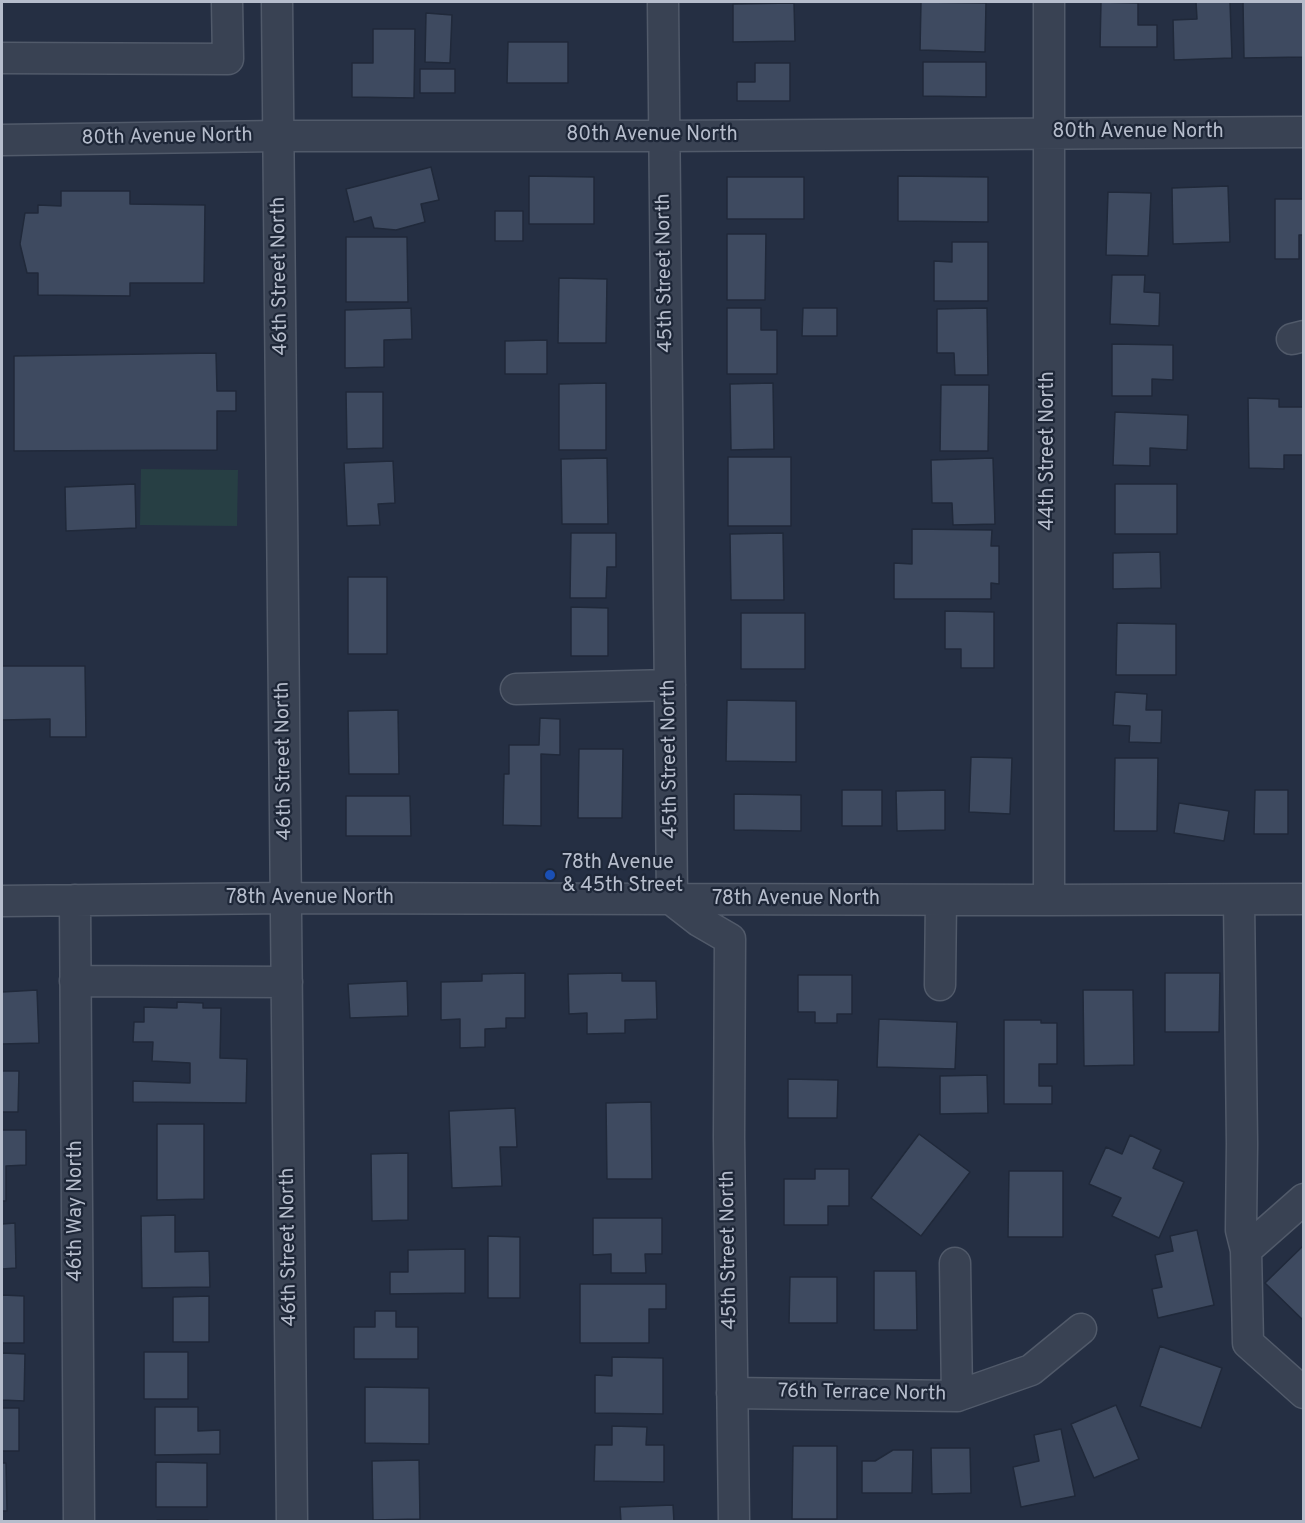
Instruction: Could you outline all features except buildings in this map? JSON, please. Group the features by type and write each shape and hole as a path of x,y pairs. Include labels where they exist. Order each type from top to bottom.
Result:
{"street":[{"path":"227,2 228,59"},
{"name":"46th Street North","path":"277,2 292,1521"},
{"name":"45th Street North","path":"663,2 672,900 699,921 729,939 734,1521"},
{"name":"44th Street North","path":"1049,2 1049,900"},
{"path":"2,58 278,58"},
{"name":"80th Avenue North","path":"2,140 279,136 1304,132"},
{"path":"516,689 670,685"},
{"name":"78th Avenue North","path":"2,901 287,898 1304,899"},
{"name":"46th Way North","path":"75,900 79,1521"},
{"path":"940,985 941,900"},
{"path":"1239,900 1241,1230 1246,1250 1248,1343 1304,1394"},
{"path":"75,981 287,982"},
{"path":"1246,1250 1304,1199"},
{"path":"955,1263 957,1396"},
{"name":"76th Terrace North","path":"732,1393 957,1396 1031,1370 1081,1329"}],"green space":[{"path":"141,469 238,470 237,526 140,525"}],"place":[{"name":"78th Avenue & 45th Street","path":"550,875"}]}
